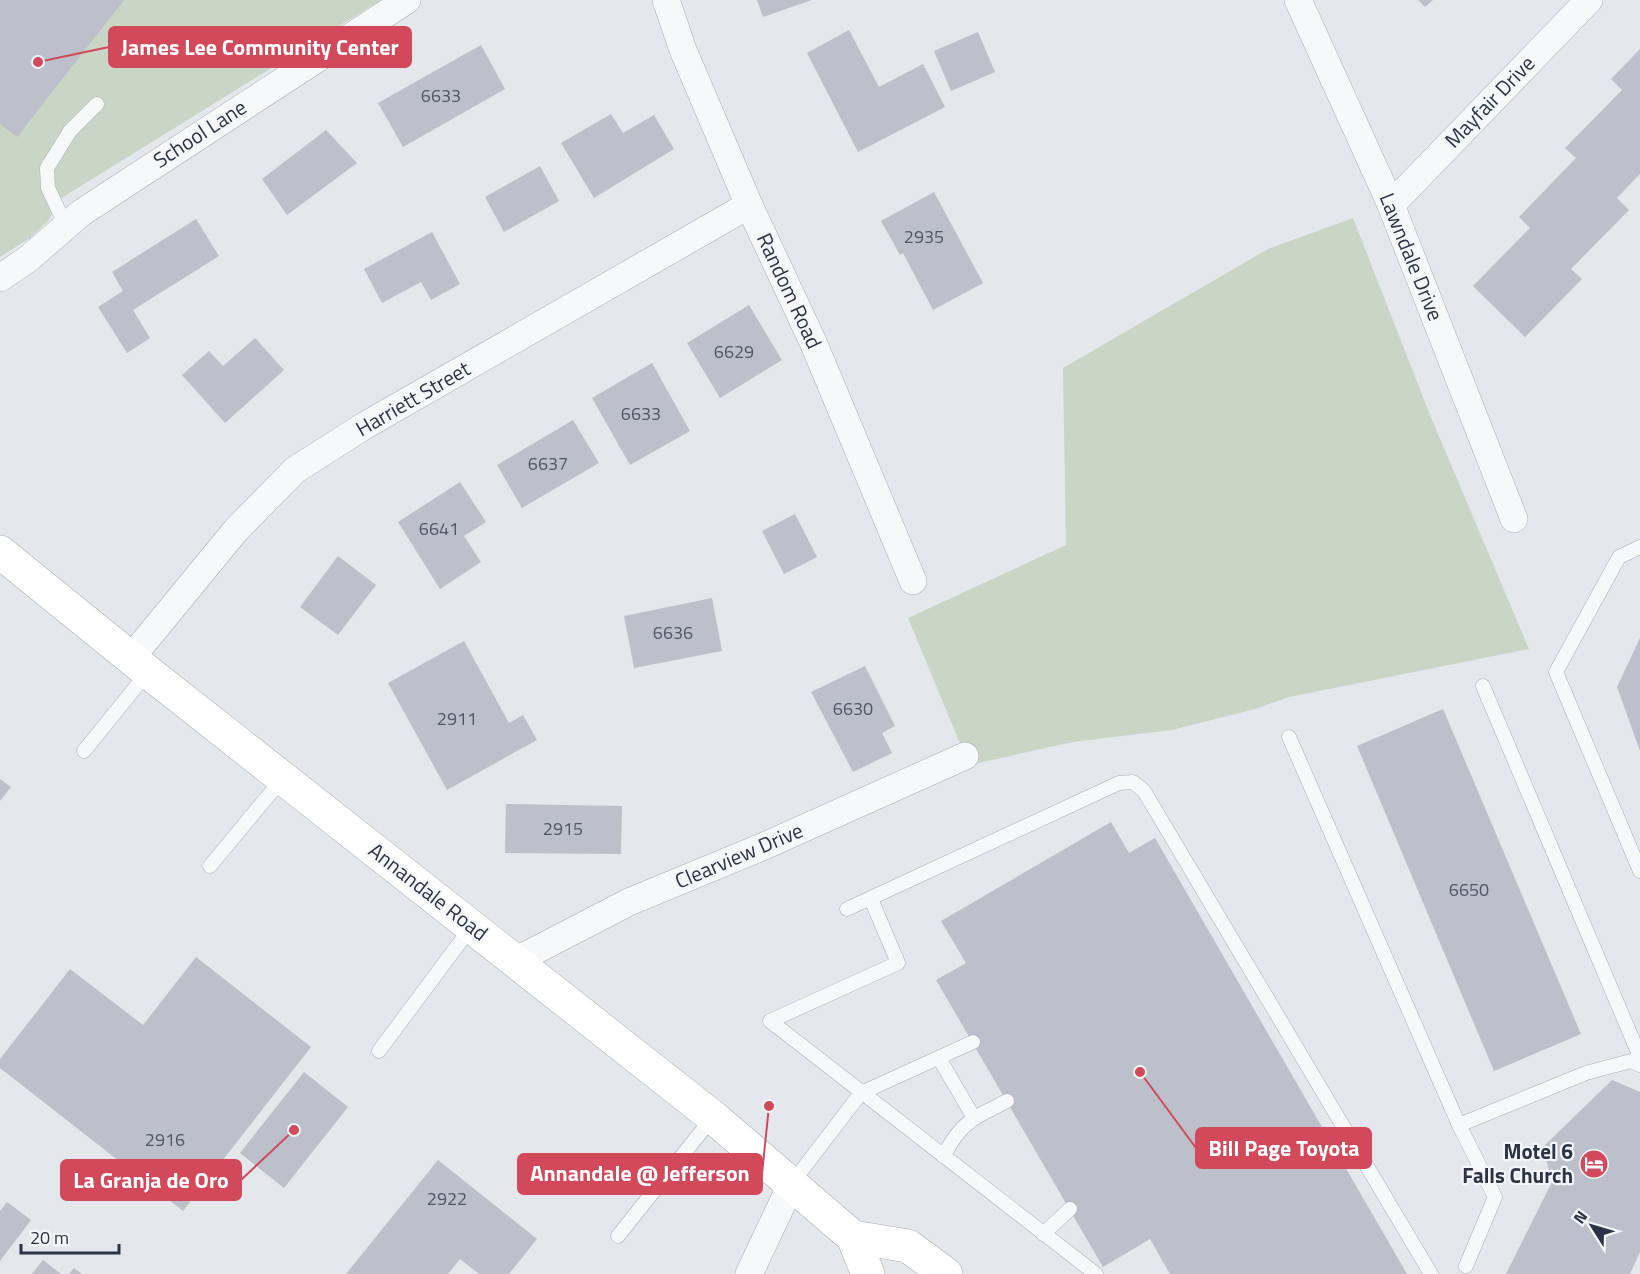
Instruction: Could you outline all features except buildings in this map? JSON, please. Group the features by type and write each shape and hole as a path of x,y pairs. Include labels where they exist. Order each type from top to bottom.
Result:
{"main road":[{"name":"Annandale Road","path":"0,552 139,665 713,1117 853,1237 868,1274"},
{"path":"853,1237 908,1246 945,1274"}],"street":[{"name":"School Lane","path":"0,278 28,259 81,213 407,0"},
{"name":"Random Road","path":"666,0 683,50 749,205 813,342 914,581"},
{"name":"Lawndale Drive","path":"1298,0 1391,205 1514,519"},
{"name":"Mayfair Drive","path":"1391,205 1589,0"},
{"name":"Harriett Street","path":"139,665 236,530 295,470 364,426 749,205"},
{"name":"Clearview Drive","path":"515,961 630,903 965,756"},
{"path":"749,1274 792,1183"}],"lane":[{"path":"66,226 48,188 48,168 70,131 97,104"},
{"path":"1640,547 1619,557 1556,672 1640,871"},
{"path":"84,751 139,665"},
{"path":"1483,686 1640,1057"},
{"path":"1288,737 1460,1125 1495,1197 1466,1266"},
{"path":"210,866 283,778"},
{"path":"848,909 1119,783 1133,782 1144,791 1431,1274"},
{"path":"871,898 898,963 770,1021 1096,1274"},
{"path":"379,1051 472,926"},
{"path":"792,1183 861,1093 973,1042"},
{"path":"939,1058 974,1118"},
{"path":"1460,1125 1586,1073 1631,1061 1640,1065"},
{"path":"943,1156 958,1132 974,1118 1007,1101"},
{"path":"618,1236 713,1117"},
{"path":"1043,1234 1070,1209"}],"green space":[{"path":"0,0 381,0 60,199 48,221 30,238 0,257"},
{"path":"1353,218 1430,415 1529,649 1289,697 1255,709 1172,730 1073,742 969,765 908,618 1066,545 1063,368 1268,249"}],"place":[{"name":"James Lee Community Center","path":"38,62"},
{"name":"Bill Page Toyota","path":"1140,1072"},
{"name":"Annandale @ Jefferson","path":"769,1106"},
{"name":"La Granja de Oro","path":"294,1130"},
{"name":"Motel 6 Falls Church","path":"1594,1164"}]}
